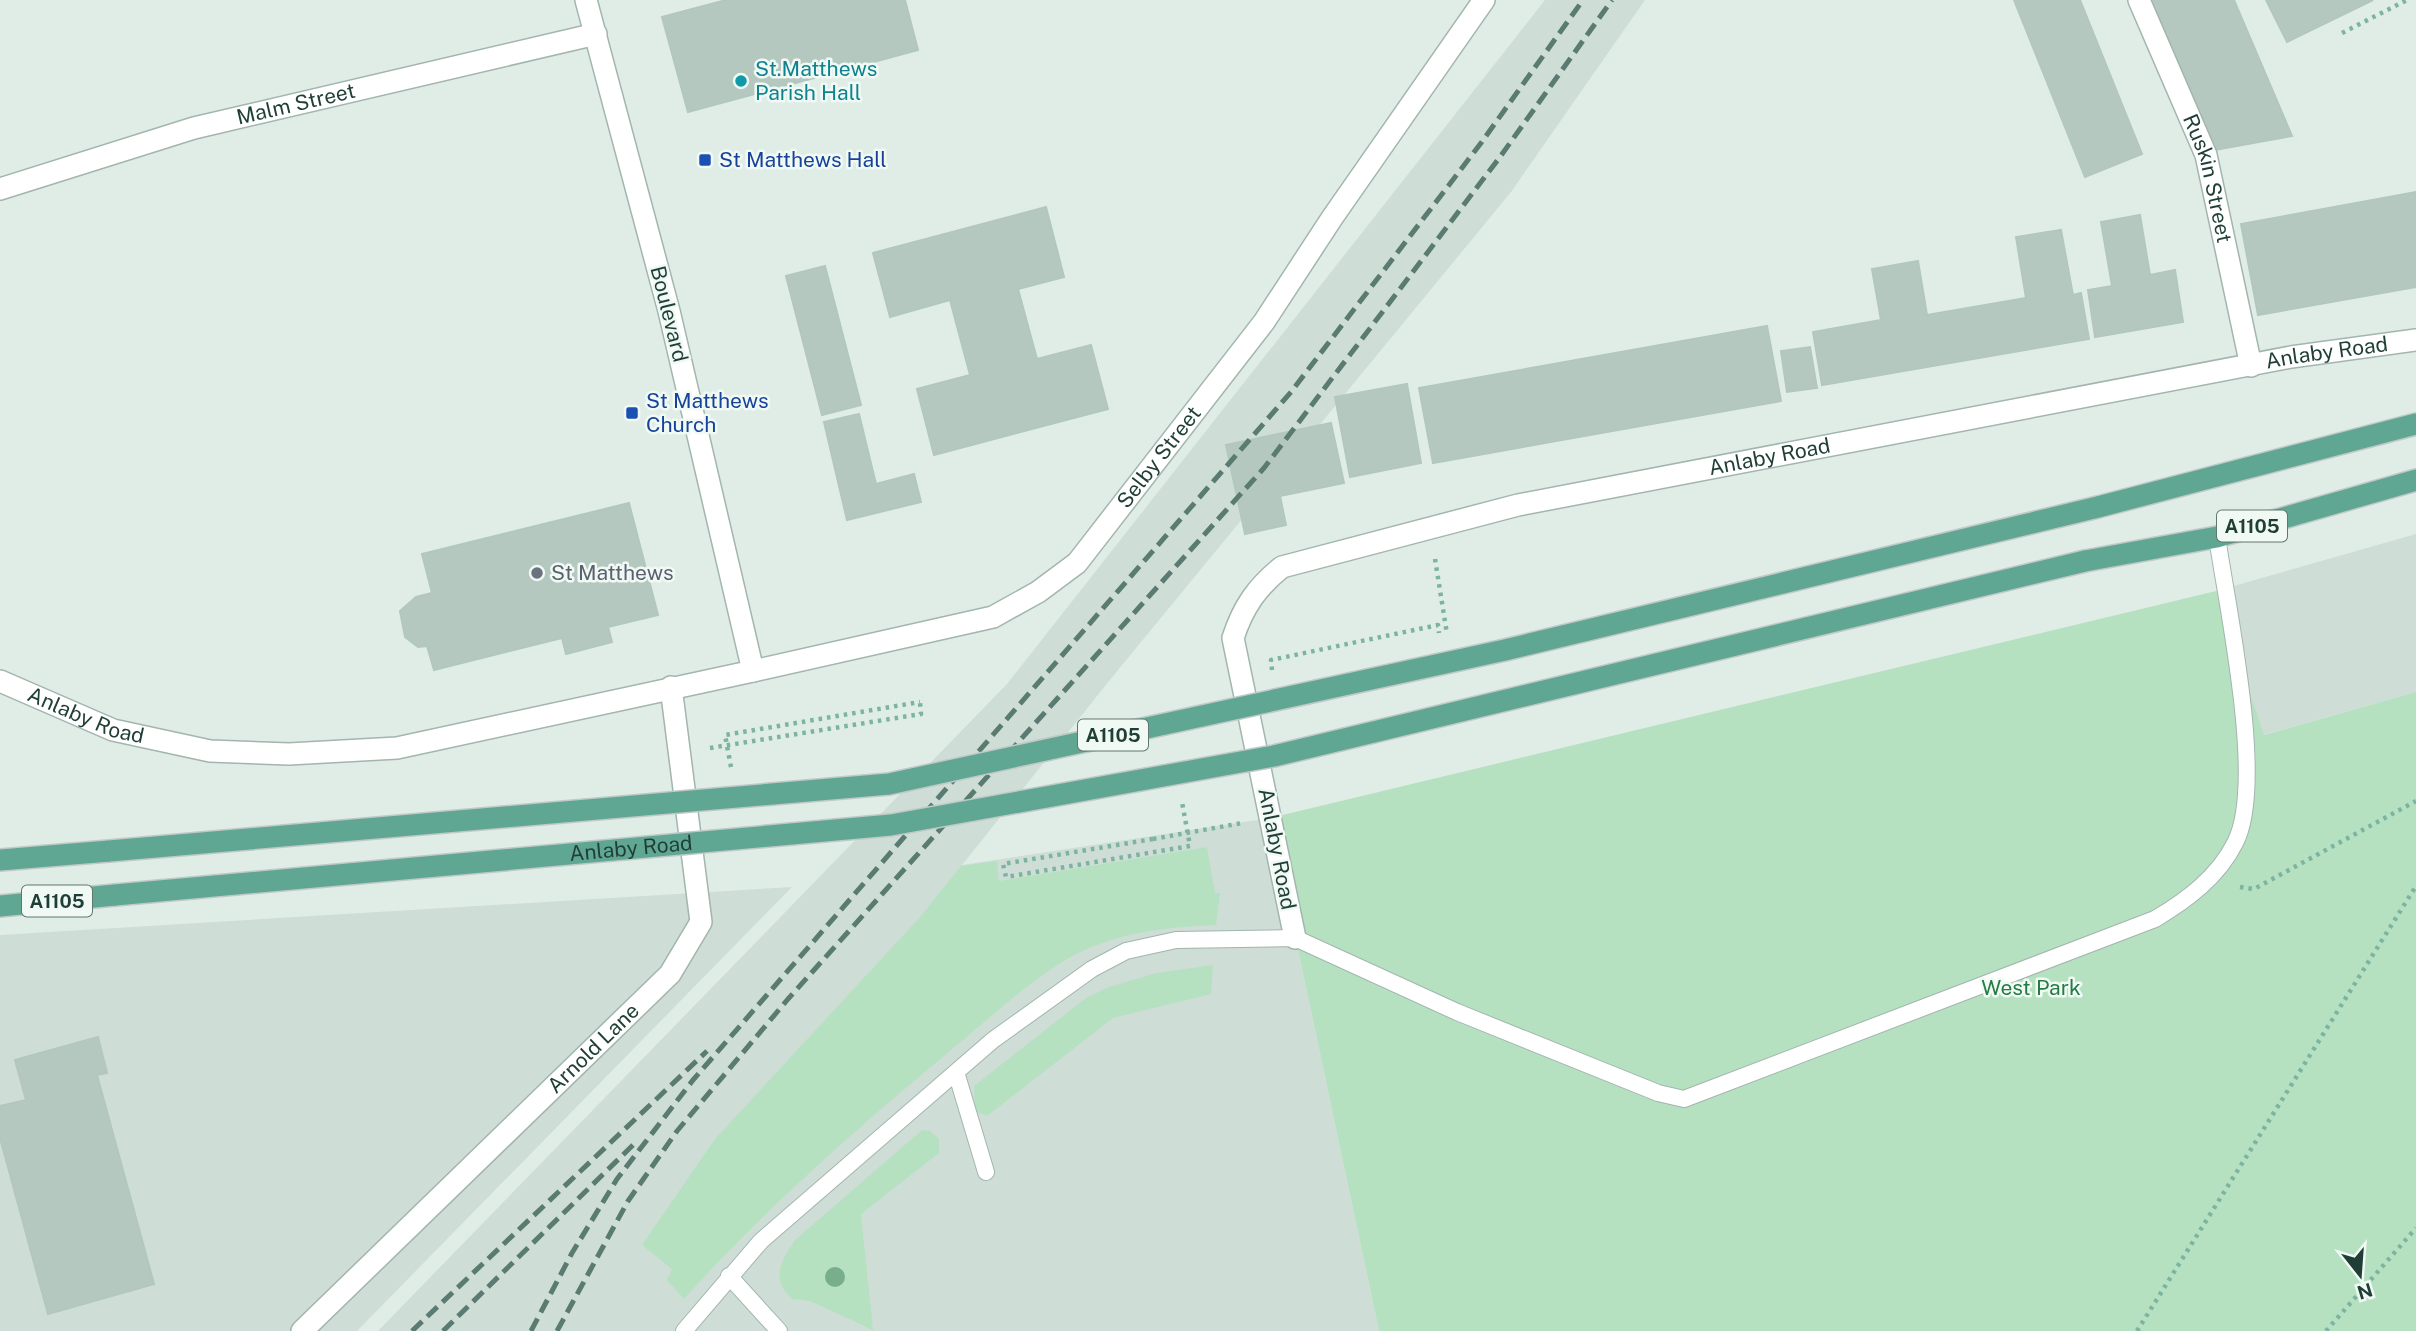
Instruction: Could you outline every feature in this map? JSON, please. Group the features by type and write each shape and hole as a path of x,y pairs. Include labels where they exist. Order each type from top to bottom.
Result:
{"main road":[{"name":"Anlaby Road","path":"0,860 888,784 1505,650 2098,507 2416,424"},
{"name":"Anlaby Road","path":"0,906 891,825 1274,757 2085,561 2217,537 2416,480"}],"street":[{"name":"Boulevard","path":"586,0 669,311 753,671"},
{"name":"Selby Street","path":"671,687 993,617 1038,592 1077,563 1264,322 1332,218 1484,0"},
{"name":"Ruskin Street","path":"2139,0 2206,155 2251,366"},
{"name":"Malm Street","path":"0,189 194,128 596,34"},
{"name":"Anlaby Road","path":"1295,938 1233,638 1242,612 1262,584 1282,567 1518,505 2251,366 2416,340"},
{"name":"Anlaby Road","path":"0,681 113,730 210,751 289,754 397,748 671,687"},
{"name":"Arnold Lane","path":"302,1331 670,974 701,922 671,687"}],"lane":[{"path":"684,1331 761,1241 993,1040 1092,969 1126,951 1176,940 1295,938 1457,1012 1658,1093 1684,1098 2155,919 2204,884 2235,844 2248,799 2237,671 2217,537"},
{"path":"956,1072 986,1172"},
{"path":"729,1276 779,1331"}],"path":[{"path":"2342,33 2407,0"},
{"path":"1430,527 1447,637 1436,640"},
{"path":"737,796 725,735 920,702 921,714 746,742"},
{"path":"1177,774 1191,846 1006,877 1003,864 1153,839 1270,818"},
{"path":"2204,884 2254,889 2416,801"},
{"path":"2137,1331 2416,886"},
{"path":"2326,1331 2416,1228"}],"shaded area":[{"path":"1545,0 1645,0 1511,192 1109,681 962,865 1270,818 1379,1331 378,1331 1007,684"},
{"path":"2416,534 2416,692 2263,735 2216,591"},
{"path":"792,887 357,1331 0,1331 0,935"}],"green space":[{"name":"West Park","path":"2216,591 2264,735 2416,692 2416,1331 1379,1331 1270,818"},
{"path":"1207,847 1215,893 1220,893 1216,925 1167,929 1118,938 1087,949 1055,967 1007,1003 819,1164 716,1264 684,1299 667,1280 672,1269 642,1245 715,1139 921,916 961,866 997,861 999,881"},
{"path":"1213,965 1211,994 1113,1018 987,1116 975,1111 974,1086 1086,998 1109,987 1156,973"},
{"path":"922,1130 930,1131 939,1139 939,1153 861,1214 873,1330 810,1301 792,1299 781,1284 780,1270 795,1240"}],"building":[{"name":"St.Matthews Parish Hall","path":"726,0 905,0 918,50 688,112 662,17"},
{"path":"2014,0 2080,0 2142,154 2085,177"},
{"path":"2151,0 2234,0 2292,136 2214,150"},
{"path":"2266,0 2373,0 2287,42"},
{"path":"2416,192 2416,287 2258,315 2241,224"},
{"path":"1046,207 1064,277 1018,289 1037,359 1091,345 1108,409 934,455 917,389 970,375 950,300 890,317 873,253"},
{"path":"2140,215 2150,275 2175,270 2183,322 2095,337 2088,290 2112,286 2101,222"},
{"path":"2061,230 2073,295 2081,293 2089,339 1822,385 1813,332 1881,320 1872,269 1918,261 1927,315 2026,298 2016,237"},
{"path":"825,266 861,405 822,415 786,276"},
{"path":"1767,326 1781,401 1433,463 1419,388"},
{"path":"1810,347 1817,388 1787,392 1781,351"},
{"path":"1407,384 1421,463 1350,477 1335,397"},
{"path":"859,414 876,484 914,474 921,502 847,520 824,422"},
{"path":"1331,423 1344,483 1280,496 1286,525 1245,534 1226,445"},
{"name":"St Matthews","path":"629,503 658,615 608,627 612,642 566,654 562,638 434,670 427,646 418,647 405,637 400,611 416,597 432,593 422,554"},
{"path":"98,1037 107,1073 97,1075 154,1284 48,1314 0,1138 0,1106 26,1100 15,1060"}],"railway":[{"path":"531,1331 572,1253 617,1179 693,1080 1291,392 1481,143 1583,0"},
{"path":"557,1331 628,1201 677,1131 788,999 1264,468 1500,157 1612,0"},
{"path":"412,1331 707,1051"},
{"path":"443,1331 633,1145"}],"place":[{"name":"St.Matthews Parish Hall","path":"741,81"},
{"name":"St Matthews Hall","path":"705,160"},
{"name":"St Matthews Church","path":"632,413"},
{"name":"St Matthews","path":"537,573"}]}
